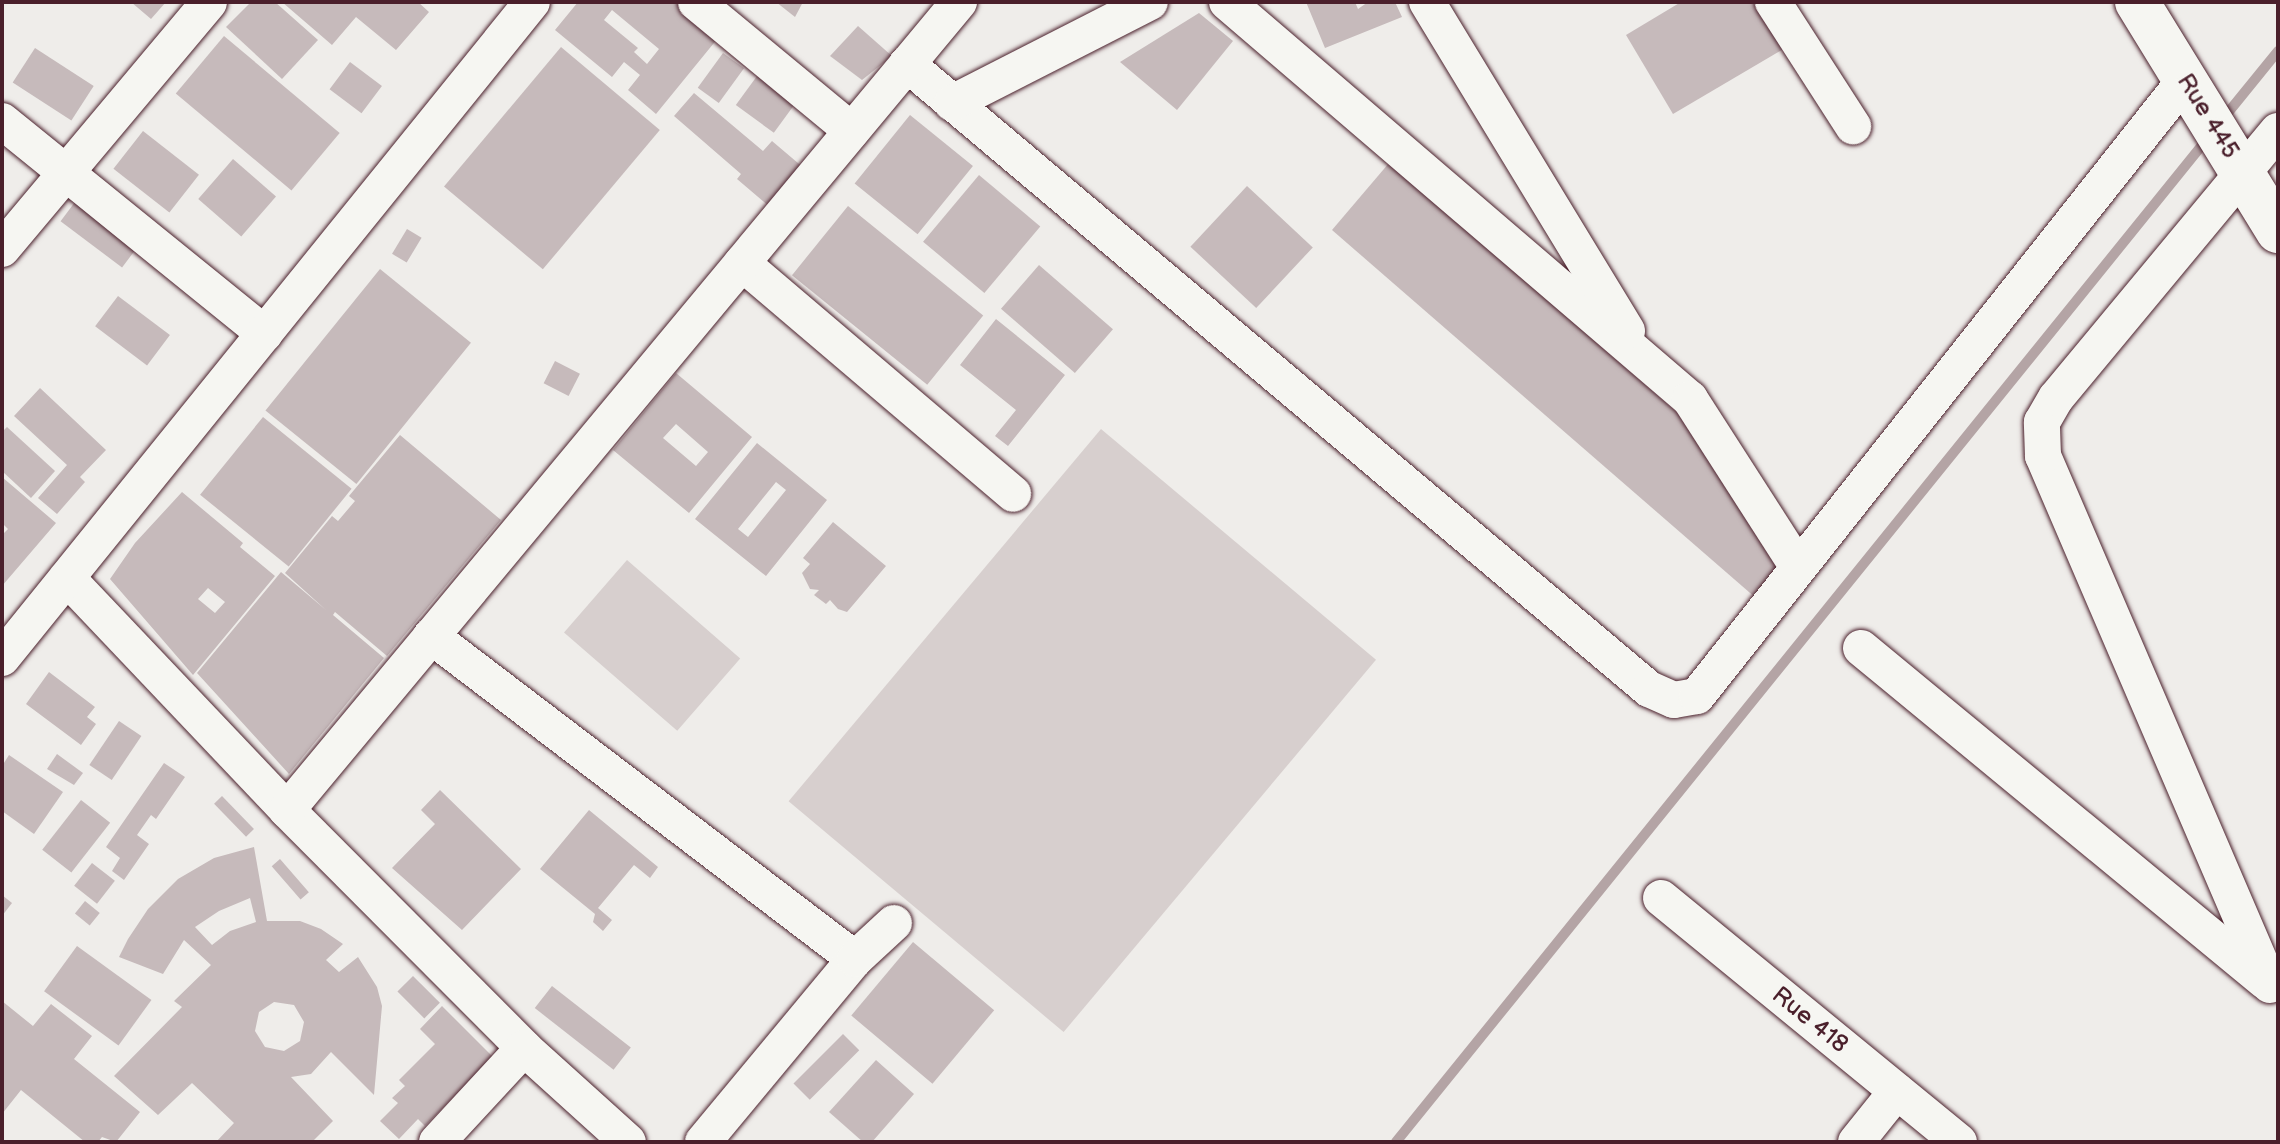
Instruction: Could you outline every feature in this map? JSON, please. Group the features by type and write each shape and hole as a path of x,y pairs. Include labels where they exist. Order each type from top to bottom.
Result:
{"street":[{"path":"2,249 209,2"},
{"path":"2,658 532,2"},
{"path":"696,2 852,131"},
{"path":"287,810 959,2"},
{"path":"952,103 1150,2"},
{"path":"1227,2 1690,399 1798,567"},
{"path":"1427,2 1644,360"},
{"path":"1773,2 1853,126"},
{"name":"Rue 445","path":"2137,2 2278,231"},
{"path":"907,64 1649,689 1674,700 1697,696 1798,567 2190,87"},
{"path":"2,121 265,334"},
{"path":"2274,988 2043,456 2042,422 2056,398 2235,160 2278,131"},
{"path":"742,263 1013,494"},
{"path":"67,578 287,810 524,1048 628,1142"},
{"path":"431,636 855,959"},
{"path":"1861,648 2274,988"},
{"name":"Rue 418","path":"1661,898 1959,1142"},
{"path":"703,1142 855,959 894,923"},
{"path":"437,1142 524,1048"},
{"path":"1856,1142 1897,1091"}],"shaded area":[{"path":"1101,429 1376,660 1064,1032 789,801"},
{"path":"627,560 740,658 677,731 564,632"}],"building":[{"path":"131,2 166,2 151,19"},
{"path":"251,2 275,2 318,40 282,79 226,27"},
{"path":"282,2 418,2 429,12 396,50 356,17 332,45"},
{"path":"578,2 675,2 718,38 656,114 628,90 640,75 624,62 612,77 555,30","holes":["612,10 659,49 647,64 634,52 638,48 604,20"]},
{"path":"776,2 803,2 795,17"},
{"path":"1306,2 1355,2 1358,9 1368,2 1395,2 1402,17 1325,48"},
{"path":"1681,2 1758,2 1785,48 1673,114 1626,35"},
{"path":"1199,13 1233,41 1177,110 1120,62"},
{"path":"858,26 892,56 862,80 830,56"},
{"path":"224,36 340,133 291,191 176,93"},
{"path":"561,47 660,130 543,269 444,186"},
{"path":"35,48 94,86 71,121 13,82"},
{"path":"723,53 744,68 719,103 698,88"},
{"path":"350,62 382,86 361,113 330,89"},
{"path":"757,76 795,104 774,133 736,105"},
{"path":"694,93 763,151 772,141 805,169 771,208 737,179 741,174 674,116"},
{"path":"910,115 973,166 918,234 855,183"},
{"path":"143,131 199,175 169,213 113,169"},
{"path":"233,159 276,196 241,236 198,199"},
{"path":"1389,163 1681,416 1783,569 1757,599 1332,230"},
{"path":"979,175 1040,226 984,293 923,242"},
{"path":"1247,186 1313,247 1256,308 1190,247"},
{"path":"75,202 136,248 122,268 61,221"},
{"path":"848,206 983,316 927,385 792,275"},
{"path":"407,229 422,238 407,263 392,254"},
{"path":"1039,265 1113,329 1075,373 1001,309"},
{"path":"380,269 471,343 356,484 265,410"},
{"path":"118,296 170,335 147,365 95,326"},
{"path":"996,319 1065,375 1008,446 995,436 1016,410 960,365"},
{"path":"555,361 580,374 569,396 544,383"},
{"path":"676,373 752,437 689,513 613,450","holes":["676,424 708,452 696,466 663,438"]},
{"path":"40,388 106,450 80,477 85,482 57,514 38,498 67,465 14,416"},
{"path":"263,417 352,489 289,566 200,495"},
{"path":"7,427 55,471 31,498 2,471 2,432"},
{"path":"400,435 501,520 387,656 335,612 333,615 384,658 289,774 197,673 281,572 326,610 285,573 332,516 338,521 355,501 349,496"},
{"path":"757,443 827,500 766,576 695,519","holes":["776,482 786,490 748,537 738,529"]},
{"path":"2,477 56,523 2,586 2,535 8,529 2,523"},
{"path":"182,492 243,543 240,547 275,576 193,675 110,579 135,543","holes":["208,588 225,602 215,613 198,599"]},
{"path":"833,522 886,566 847,612 838,609 830,600 826,604 814,595 819,590 810,589 802,573 810,564 803,558"},
{"path":"49,672 95,707 87,717 96,724 81,745 26,704"},
{"path":"119,721 141,736 112,780 89,765"},
{"path":"57,754 83,773 74,785 47,769"},
{"path":"9,755 63,792 34,834 2,811 2,766"},
{"path":"164,763 185,777 156,819 151,815 137,835 149,844 124,880 112,871 120,858 106,847"},
{"path":"440,790 521,869 462,930 392,868 435,824 421,810"},
{"path":"222,796 254,829 246,837 214,804"},
{"path":"81,800 110,823 71,872 42,850"},
{"path":"589,810 658,867 650,878 634,865 598,908 612,920 603,931 593,922 595,914 540,869"},
{"path":"254,847 267,921 300,921 321,929 343,944 326,960 339,972 358,957 377,987 382,1006 374,1095 331,1052 311,1074 291,1077 333,1121 312,1142 216,1142 234,1123 192,1083 158,1115 114,1076 182,1007 174,1001 211,965 184,940 163,974 119,957 148,909 178,879 214,858","holes":["250,898 256,922 230,931 212,945 195,927 219,911","274,1002 294,1005 304,1022 300,1041 284,1051 265,1047 255,1031 259,1012"]},
{"path":"280,859 309,892 301,899 272,866"},
{"path":"92,863 115,881 97,904 74,886"},
{"path":"2,895 12,903 2,916"},
{"path":"85,901 100,913 90,925 75,913"},
{"path":"913,942 994,1010 932,1084 851,1016"},
{"path":"77,946 151,1000 119,1045 44,991"},
{"path":"413,976 440,1003 424,1018 397,992"},
{"path":"552,986 631,1048 614,1070 535,1008"},
{"path":"2,1001 33,1026 51,1004 92,1036 74,1059 140,1112 116,1142 102,1137 98,1142 85,1142 21,1090 2,1114"},
{"path":"442,1006 493,1057 425,1126 418,1119 399,1139 380,1121 398,1103 392,1098 405,1086 399,1080 435,1044 420,1029"},
{"path":"843,1034 859,1050 810,1100 794,1083"},
{"path":"876,1060 914,1094 872,1142 863,1142 829,1112"}],"waterway":[{"path":"2222,120 2278,51"},
{"path":"1396,1142 2207,139"}]}
